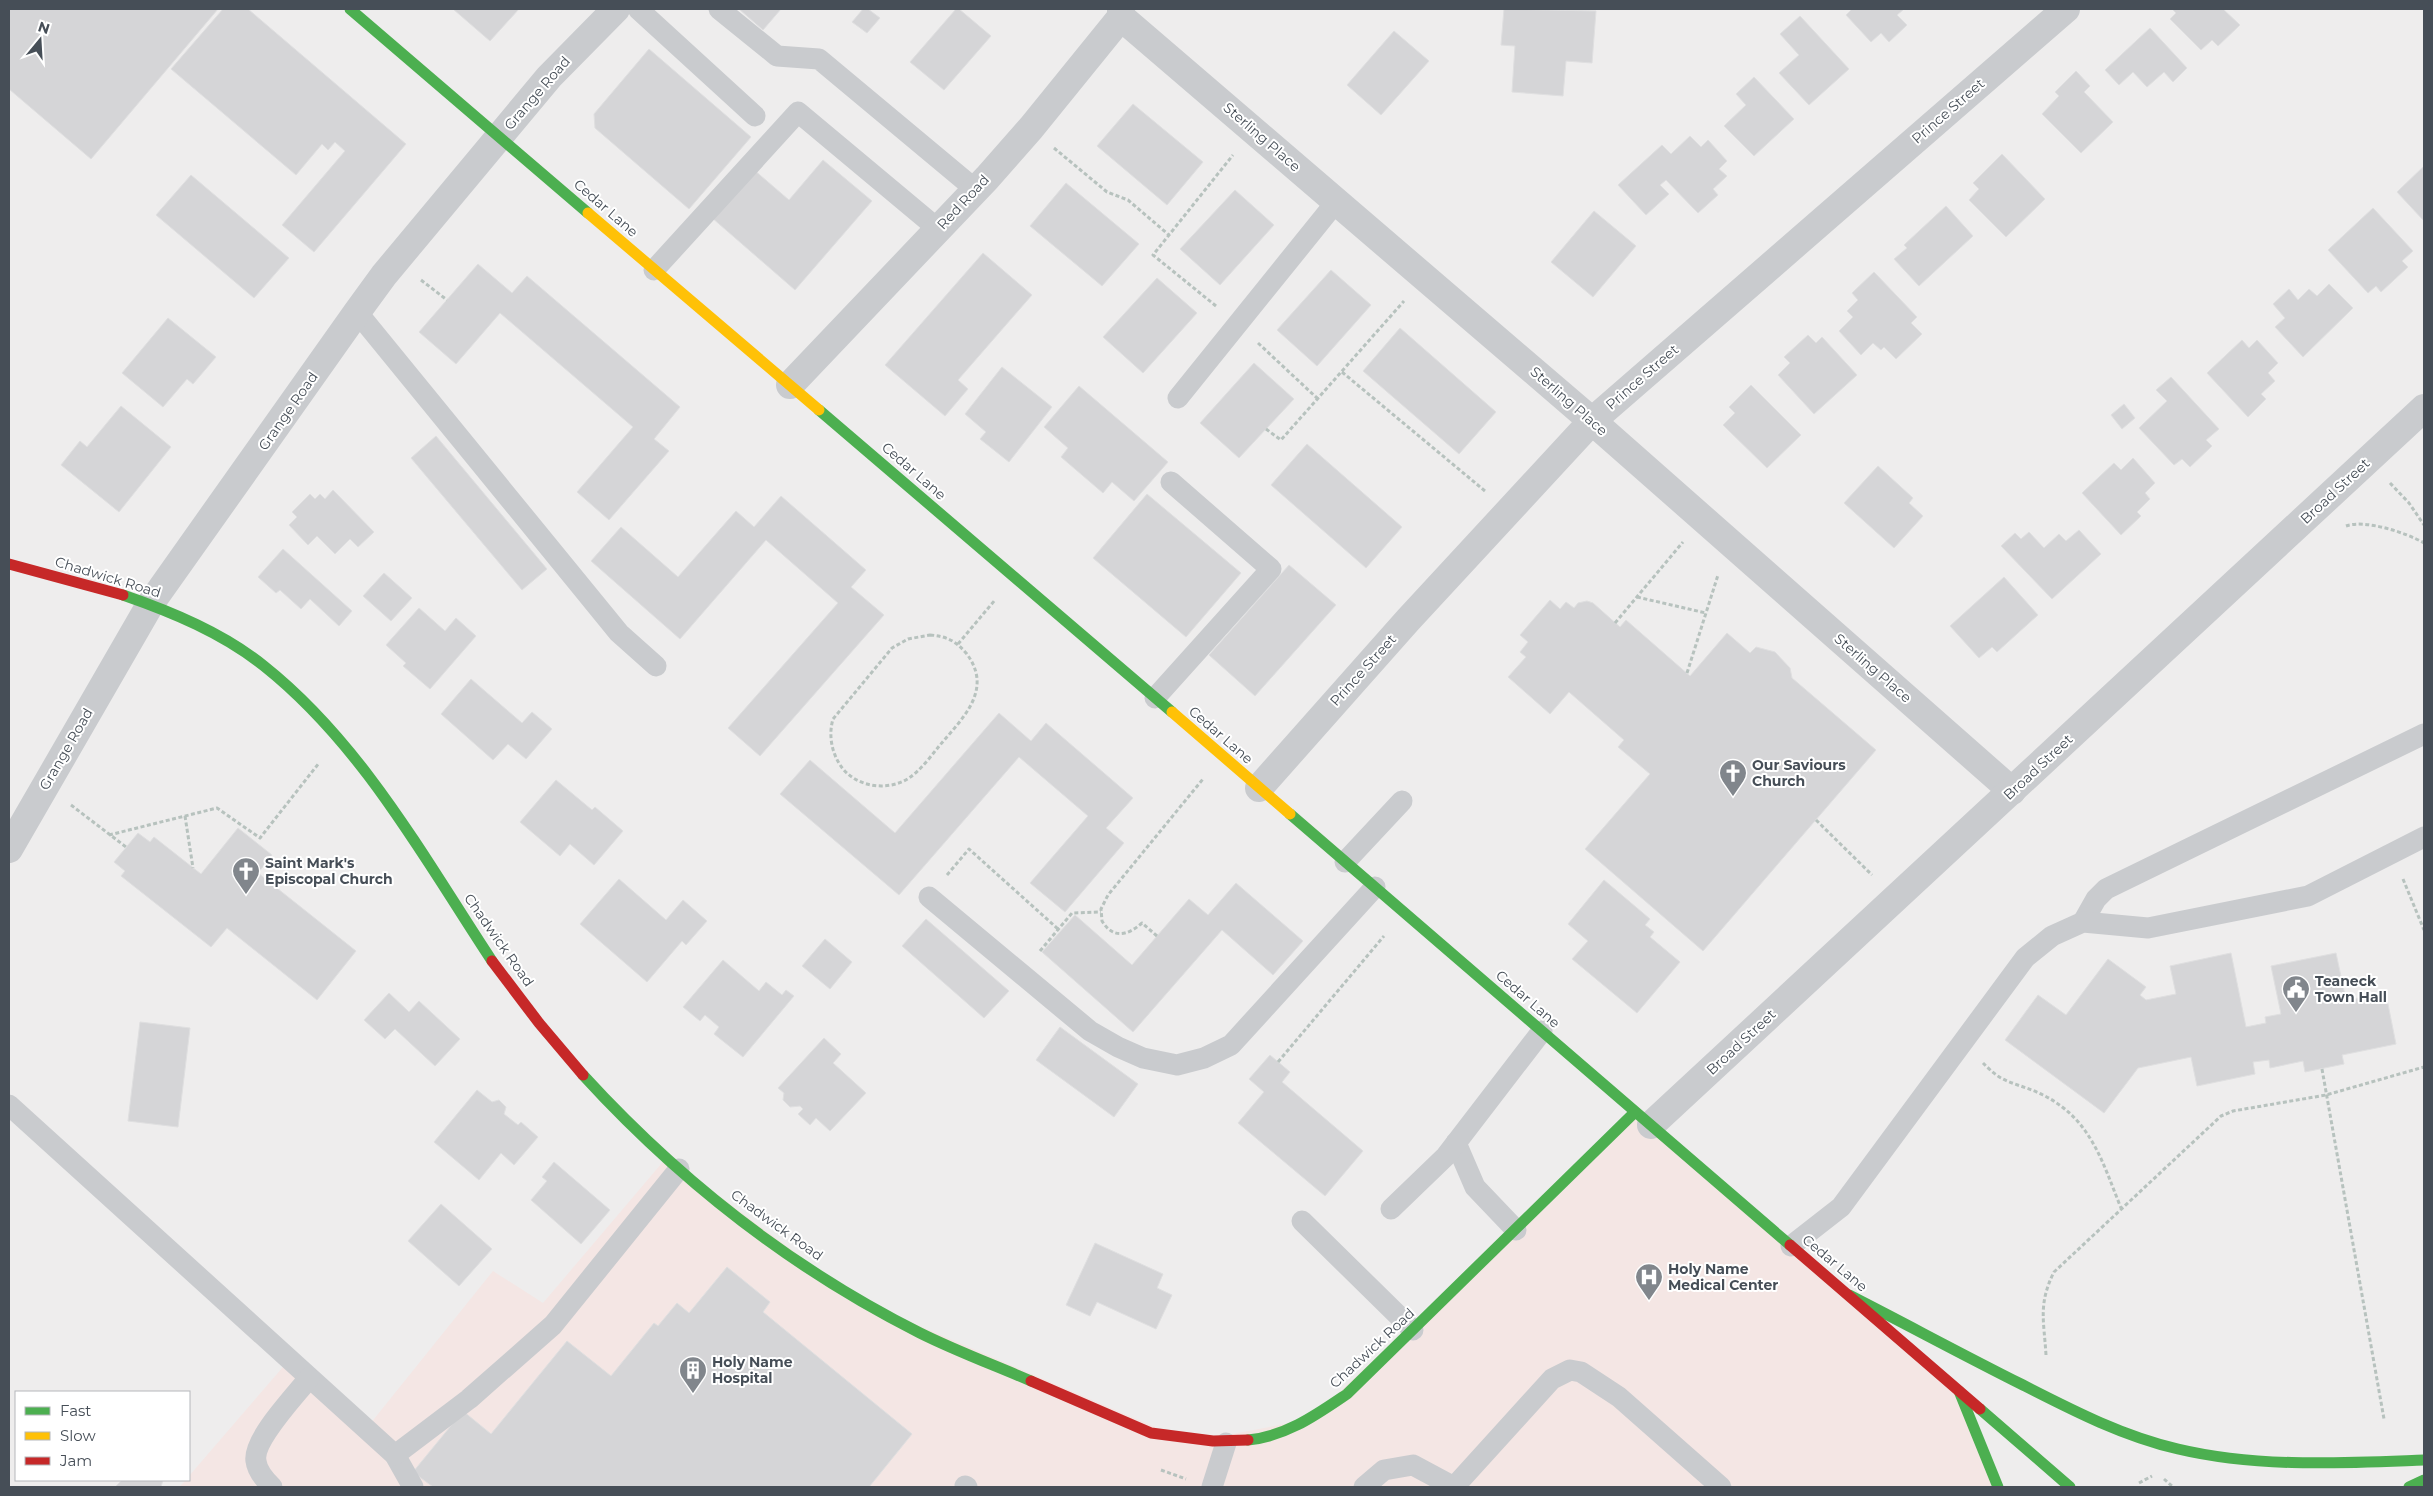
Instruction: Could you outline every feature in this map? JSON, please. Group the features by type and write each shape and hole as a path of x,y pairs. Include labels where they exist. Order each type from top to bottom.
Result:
{"main road":[{"name":"Cedar Lane","path":"350,9 1405,912 2070,1487"},
{"name":"Chadwick Road","path":"9,564 151,603 220,636 265,667 307,704 390,804 499,970 562,1051 617,1111 679,1169 773,1244 859,1300 921,1334 1151,1433 1190,1442 1226,1443 1271,1435 1311,1419 1347,1394 1516,1230 1643,1118"},
{"path":"1849,1295 2081,1415 2148,1441 2175,1448 2261,1460 2332,1462 2424,1460"},
{"path":"1959,1391 1998,1487"},
{"path":"2409,1487 2424,1480"}],"street":[{"name":"Grange Road","path":"9,849 151,603 384,275 458,189 499,136 549,77 616,9"},
{"name":"Prince Street","path":"1260,788 1408,620 1592,420 2066,9"},
{"name":"Red Road","path":"790,385 976,190 1031,128 1121,13"},
{"name":"Sterling Place","path":"1121,13 1336,202 1592,420 2012,791"},
{"name":"Broad Street","path":"1643,1118 1896,899 2424,408"}],"lane":[{"path":"638,9 755,116"},
{"path":"719,9 777,56 819,59 976,190"},
{"path":"654,270 798,112 938,229"},
{"path":"1178,398 1336,202"},
{"path":"358,312 619,633 656,666"},
{"path":"1155,698 1270,569 1171,482"},
{"path":"2083,922 2096,899 2106,889 2424,734"},
{"path":"1345,862 1402,801"},
{"path":"1791,1246 1841,1207 2025,958 2052,936 2083,922 2148,928 2308,896 2424,837"},
{"path":"929,897 1090,1031 1118,1047 1143,1058 1177,1064 1190,1062 1231,1045 1375,887"},
{"path":"1391,1209 1446,1156 1542,1030"},
{"path":"9,1105 395,1454 412,1487"},
{"path":"1456,1143 1475,1187 1516,1230"},
{"path":"395,1454 469,1399 553,1325 679,1169"},
{"path":"1302,1221 1413,1330"},
{"path":"1364,1487 1384,1470 1414,1465 1454,1487 1552,1379 1570,1370 1581,1372 1619,1397 1721,1487"},
{"path":"272,1487 258,1469 255,1460 258,1446 309,1378"},
{"path":"1212,1487 1226,1443"}],"path":[{"path":"1031,128 1108,192 1128,200 1169,235"},
{"path":"1253,130 1153,254 1237,324 1318,399"},
{"path":"1266,429 1281,440 1425,278"},
{"path":"1342,372 1509,511"},
{"path":"2386,480 2410,503 2424,525"},
{"path":"1615,623 1703,518"},
{"path":"1687,673 1729,541"},
{"path":"958,644 1014,577"},
{"path":"1637,597 1706,613"},
{"path":"924,635 942,636 958,644 971,661 977,675 975,696 967,714 909,778 887,786 874,786 863,783 847,773 838,761 832,748 830,734 834,719 888,653 904,641 924,635"},
{"path":"109,835 217,808 260,838 338,740"},
{"path":"1157,936 1142,924 1133,931 1119,935 1106,927 1102,921 1101,912 1108,895 1222,755"},
{"path":"45,785 126,848"},
{"path":"185,816 193,868"},
{"path":"1816,820 1896,899"},
{"path":"929,897 969,849 1058,929"},
{"path":"2392,854 2424,930"},
{"path":"1021,974 1072,913 1101,912"},
{"path":"1278,1062 1405,912"},
{"path":"1961,1046 2000,1077 2049,1098 2064,1106 2074,1116 2093,1140 2121,1208"},
{"path":"2046,1355 2043,1318 2045,1290 2054,1272 2221,1116 2233,1111 2326,1094 2424,1066"},
{"path":"2322,1069 2384,1419"}],"shaded area":[{"name":"Holy Name Medical Center","path":"1635,1112 1959,1391 1998,1487 179,1487 185,1481 190,1481 190,1475 289,1360 366,1429 493,1271 543,1303 667,1157 859,1300 1190,1442 1311,1419"}],"building":[{"path":"9,9 218,9 91,159 9,89"},
{"path":"223,9 248,9 406,144 314,252 282,225 345,151 335,142 328,150 322,144 296,175 171,69"},
{"path":"453,9 519,9 490,41"},
{"path":"739,9 781,9 763,30"},
{"path":"863,9 868,9 880,18 867,33 852,22"},
{"path":"956,9 959,9 991,36 944,90 910,62"},
{"path":"1504,9 1596,11 1592,63 1566,61 1563,96 1512,92 1515,46 1501,45"},
{"path":"1852,9 1904,9 1897,15 1907,25 1889,42 1881,33 1871,42 1846,15"},
{"path":"2172,9 2223,9 2240,25 2218,46 2212,40 2201,50 2170,19 2176,13"},
{"path":"1800,16 1849,69 1809,105 1779,73 1799,55 1780,34"},
{"path":"2150,28 2187,68 2173,82 2164,72 2147,87 2133,72 2119,85 2105,70"},
{"path":"1394,31 1429,61 1381,115 1347,85"},
{"path":"649,49 751,137 689,209 595,128 594,114"},
{"path":"2076,71 2090,86 2084,92 2113,122 2081,153 2042,114 2059,96 2055,92"},
{"path":"1754,77 1794,119 1754,156 1724,126 1746,105 1736,94"},
{"path":"1133,104 1203,162 1167,205 1097,146"},
{"path":"1690,136 1701,147 1708,140 1727,161 1719,169 1727,176 1713,189 1718,195 1698,213 1666,180 1660,185 1669,194 1646,215 1618,185 1662,145 1671,154"},
{"path":"2002,154 2045,199 2006,237 1969,200 1979,189 1973,183"},
{"path":"823,160 872,201 795,290 711,217 753,169 789,200"},
{"path":"2424,166 2424,221 2397,192"},
{"path":"191,175 289,258 254,298 156,215"},
{"path":"1066,183 1139,244 1102,286 1030,226"},
{"path":"1235,190 1274,225 1220,285 1180,249"},
{"path":"1946,206 1973,236 1919,286 1894,259 1907,248 1904,245"},
{"path":"2373,208 2413,251 2402,261 2408,267 2381,292 2376,286 2368,293 2328,250"},
{"path":"1594,211 1636,246 1593,297 1551,262"},
{"path":"983,253 1032,295 958,380 968,389 945,416 885,365"},
{"path":"478,264 512,293 527,276 680,407 654,439 669,451 609,520 577,492 633,427 500,313 456,364 419,332"},
{"path":"1331,270 1371,305 1317,366 1277,330"},
{"path":"1874,272 1917,317 1911,323 1922,334 1896,359 1884,347 1881,350 1873,343 1861,355 1839,331 1853,317 1847,311 1858,300 1852,293"},
{"path":"1157,278 1197,313 1143,373 1103,337"},
{"path":"2329,284 2353,308 2303,357 2275,327 2285,318 2273,304 2289,289 2298,300 2309,289 2317,296"},
{"path":"168,318 216,357 193,384 187,379 163,407 122,373"},
{"path":"1400,328 1496,412 1459,454 1363,371"},
{"path":"1808,335 1816,343 1822,337 1857,375 1814,414 1778,375 1790,363 1784,357"},
{"path":"2242,340 2249,348 2257,340 2278,363 2268,373 2275,381 2261,394 2266,399 2248,417 2207,373"},
{"path":"1254,363 1294,399 1239,458 1200,423"},
{"path":"1002,367 1052,407 1009,462 980,439 986,432 965,414"},
{"path":"2171,377 2219,429 2206,440 2212,446 2190,467 2182,459 2174,465 2139,428 2167,401 2156,390"},
{"path":"1751,385 1801,435 1767,468 1723,425 1735,413 1729,407"},
{"path":"1079,386 1168,462 1134,501 1112,482 1103,493 1061,457 1068,448 1044,427"},
{"path":"2124,404 2135,418 2122,429 2111,415"},
{"path":"121,406 171,447 119,512 61,465 80,441 87,447"},
{"path":"436,436 547,569 522,590 411,458"},
{"path":"1307,444 1402,527 1366,568 1271,485"},
{"path":"2133,458 2155,483 2145,493 2150,499 2137,512 2141,516 2121,535 2082,493 2114,463 2121,470"},
{"path":"1878,466 1913,498 1909,503 1923,516 1894,548 1844,503"},
{"path":"333,490 374,532 358,547 350,539 335,554 317,536 308,545 289,525 297,517 292,512 310,494 315,499 320,494 325,499"},
{"path":"1147,494 1241,573 1186,637 1093,558"},
{"path":"781,496 866,570 851,587 884,615 760,756 728,728 838,603 766,540 680,639 591,561 621,527 678,577 736,511 754,527"},
{"path":"2079,530 2101,554 2052,599 2001,546 2015,533 2021,539 2029,532 2044,548 2059,534 2066,541"},
{"path":"283,549 352,611 339,626 310,599 301,609 280,590 276,593 258,577"},
{"path":"1289,565 1336,605 1255,696 1209,655"},
{"path":"384,573 412,598 391,621 363,596"},
{"path":"2004,577 2038,615 1997,652 1992,647 1979,658 1950,626"},
{"name":"Our Saviours Church","path":"1550,600 1560,609 1566,602 1574,608 1578,603 1587,601 1593,603 1620,627 1626,620 1690,676 1727,633 1750,653 1756,647 1775,652 1790,668 1792,678 1876,750 1703,951 1585,849 1650,774 1618,747 1624,740 1569,692 1550,714 1508,677 1526,657 1520,652 1528,642 1520,635"},
{"path":"419,608 445,631 456,618 476,636 430,689 403,666 406,663 386,645"},
{"path":"471,679 522,723 532,712 552,729 526,759 508,744 493,760 441,714"},
{"path":"999,713 1031,741 1046,723 1133,798 1106,828 1124,843 1065,912 1030,883 1088,816 1019,757 899,895 780,794 810,760 895,833"},
{"path":"556,780 592,810 595,807 623,831 594,865 570,844 560,856 520,822"},
{"path":"238,828 272,855 258,873 356,951 317,1000 227,928 211,947 121,876 125,871 114,862 138,833 150,842 154,837 201,874"},
{"path":"619,879 666,920 683,900 707,921 686,945 682,941 647,982 580,924"},
{"path":"1604,880 1650,919 1645,925 1654,932 1650,937 1680,962 1637,1013 1572,959 1588,941 1568,924"},
{"path":"1236,883 1303,941 1273,975 1222,930 1133,1032 1042,952 1075,915 1132,965 1189,899 1208,915"},
{"path":"926,919 1009,991 984,1018 902,946"},
{"path":"825,939 852,962 830,989 802,966"},
{"path":"2231,953 2246,1027 2266,1023 2265,1017 2281,1014 2271,966 2336,953 2346,1000 2364,997 2365,1003 2387,999 2396,1044 2342,1055 2344,1064 2305,1072 2303,1061 2270,1068 2269,1060 2253,1062 2255,1074 2197,1086 2191,1057 2138,1068 2104,1113 2005,1040 2038,995 2066,1015 2108,959 2146,987 2140,995 2146,1000 2176,994 2170,966"},
{"path":"723,960 759,991 766,982 782,995 786,990 794,996 743,1057 714,1034 719,1027 705,1015 700,1021 683,1007"},
{"path":"389,993 409,1012 419,1001 460,1039 435,1066 395,1029 385,1039 364,1020"},
{"path":"140,1022 190,1028 178,1127 128,1121"},
{"path":"1060,1027 1138,1084 1114,1117 1036,1060"},
{"path":"824,1038 841,1054 833,1063 866,1093 830,1131 816,1118 810,1125 798,1114 803,1109 800,1106 790,1107 783,1100 784,1093 778,1088"},
{"path":"1270,1055 1290,1072 1282,1082 1363,1151 1325,1196 1238,1123 1264,1092 1249,1079"},
{"path":"477,1090 492,1102 499,1100 506,1107 504,1114 518,1125 521,1122 538,1137 514,1165 501,1153 479,1180 434,1142"},
{"path":"554,1162 610,1210 581,1244 531,1200 547,1181 542,1177"},
{"path":"441,1204 492,1249 459,1286 408,1241"},
{"path":"1095,1243 1163,1274 1157,1288 1172,1295 1156,1329 1097,1302 1090,1316 1066,1305"},
{"name":"Holy Name Hospital","path":"727,1267 770,1302 763,1312 912,1434 869,1487 433,1487 413,1472 463,1411 491,1434 567,1341 611,1376 654,1323 658,1326 677,1303 689,1313"},
{"path":"121,1481 163,1481 161,1487 115,1487"}],"traffic: fast":[{"path":"350,9 588,213"},
{"path":"819,410 1172,712"},
{"path":"123,595 197,624 232,643 264,666 299,697 361,766 389,804 492,961"},
{"path":"1290,814 1790,1245"},
{"path":"583,1075 658,1151 698,1186 783,1251 873,1308 920,1333 1031,1381"},
{"path":"1248,1440 1262,1438 1288,1429 1312,1417 1347,1394 1635,1112"},
{"path":"1849,1295 2078,1413 2117,1430 2157,1444 2208,1455 2270,1462 2332,1463 2424,1460"},
{"path":"1959,1391 1998,1487"},
{"path":"1980,1409 2070,1487"},
{"path":"2409,1487 2424,1480"}],"traffic: slow":[{"path":"588,213 819,410"},
{"path":"1172,712 1290,814"}],"traffic: jam":[{"path":"9,564 123,595"},
{"path":"492,961 539,1023 583,1075"},
{"path":"1790,1245 1980,1409"},
{"path":"1031,1381 1151,1433 1213,1441 1248,1440"}],"place":[{"name":"Our Saviours Church","path":"1733,797"},
{"name":"Saint Mark's Episcopal Church","path":"246,895"},
{"name":"Teaneck Town Hall","path":"2296,1013"},
{"name":"Holy Name Medical Center","path":"1649,1301"},
{"name":"Holy Name Hospital","path":"693,1394"}]}
